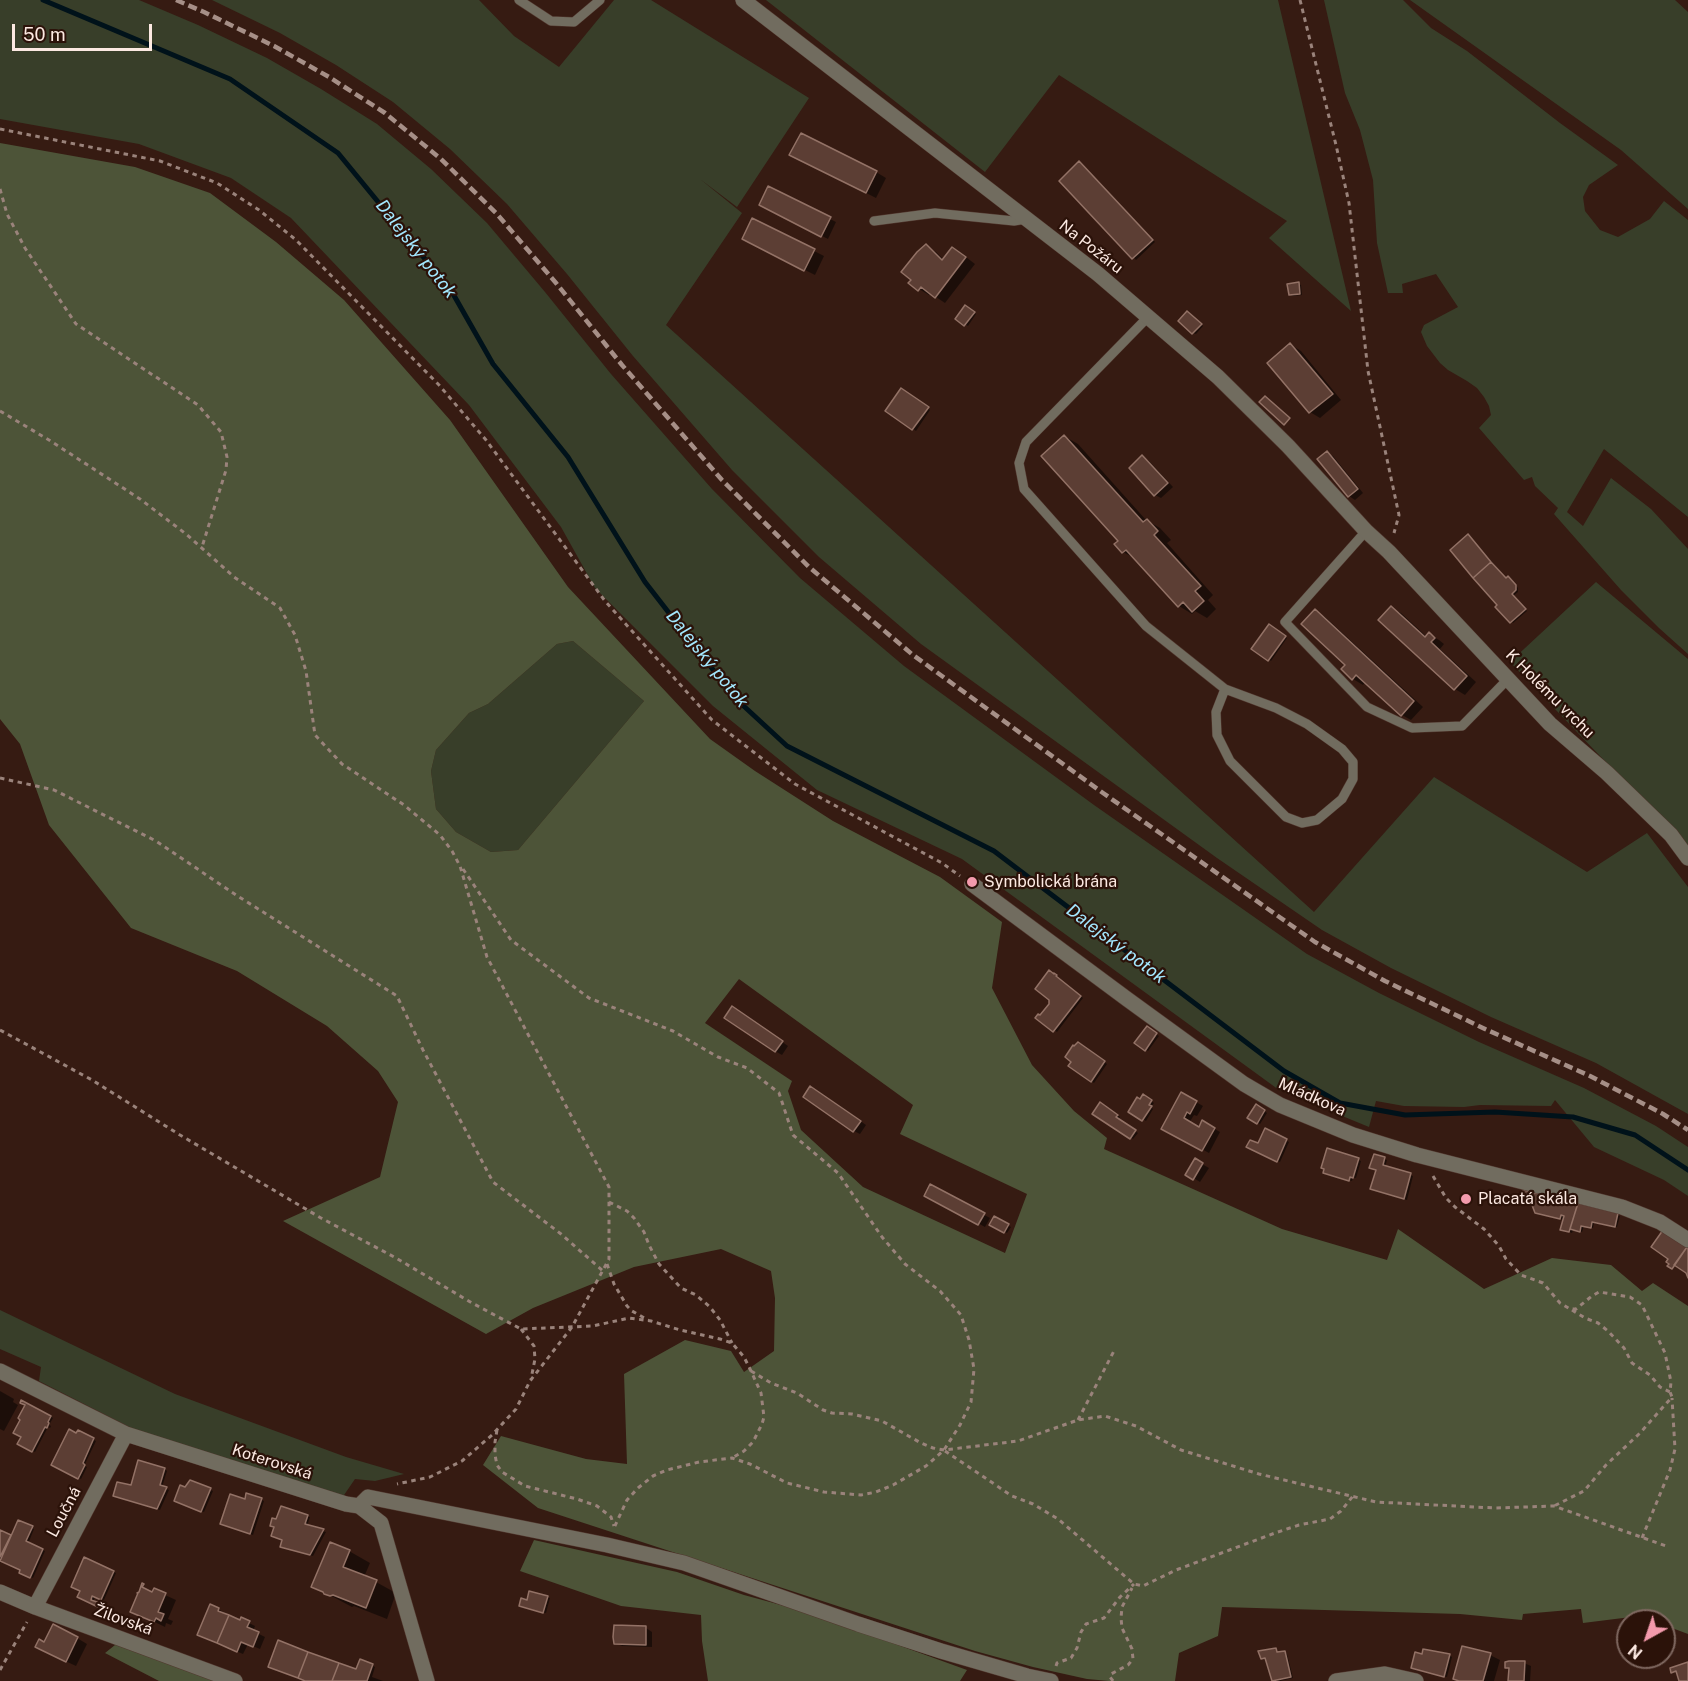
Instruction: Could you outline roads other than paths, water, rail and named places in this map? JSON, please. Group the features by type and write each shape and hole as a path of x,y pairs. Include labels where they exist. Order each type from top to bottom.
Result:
{"street":[{"name":"Na Požáru","path":"743,0 1098,274 1218,377 1288,446 1366,531 1389,552"},
{"name":"K Holému vrchu","path":"1389,552 1550,724 1607,773 1671,835 1688,858"},
{"name":"Mládkova","path":"972,884 1244,1084 1280,1105 1353,1135 1431,1159 1622,1207 1660,1221 1688,1240"},
{"name":"Koterovská","path":"0,1371 126,1434 346,1504 364,1501 381,1522 427,1681"},
{"name":"Loučná","path":"35,1607 126,1434"},
{"path":"364,1501 607,1545 684,1563 879,1631 1050,1681"},
{"name":"Žilovská","path":"0,1592 235,1681"},
{"path":"1336,1681 1385,1674 1416,1681"}],"lane":[{"path":"519,0 551,21 574,22 600,0"},
{"path":"874,221 935,213 1014,221 1026,219"},
{"path":"1148,317 1026,442 1018,464 1024,489 1146,626 1225,689 1276,708 1307,724 1342,749 1353,762 1353,779 1342,799 1317,820 1302,823 1286,817 1230,761 1217,735 1216,712 1225,689"},
{"path":"1366,531 1285,622 1367,707 1412,728 1462,726 1508,680"}],"waterway":[{"name":"Dalejský potok","path":"43,0 230,79 338,153 452,292 493,364 568,457 645,582 735,698 787,746 994,851 1284,1071 1340,1103 1405,1115 1495,1112 1573,1117 1635,1135 1688,1170"}],"railway":[{"path":"176,0 274,46 329,77 385,113 441,159 497,214 622,365 722,480 809,567 913,655 1103,793 1315,942 1385,981 1590,1076 1663,1114 1688,1130"}],"place":[{"name":"Symbolická brána","path":"972,882"},
{"name":"Placatá skála","path":"1466,1199"}]}
